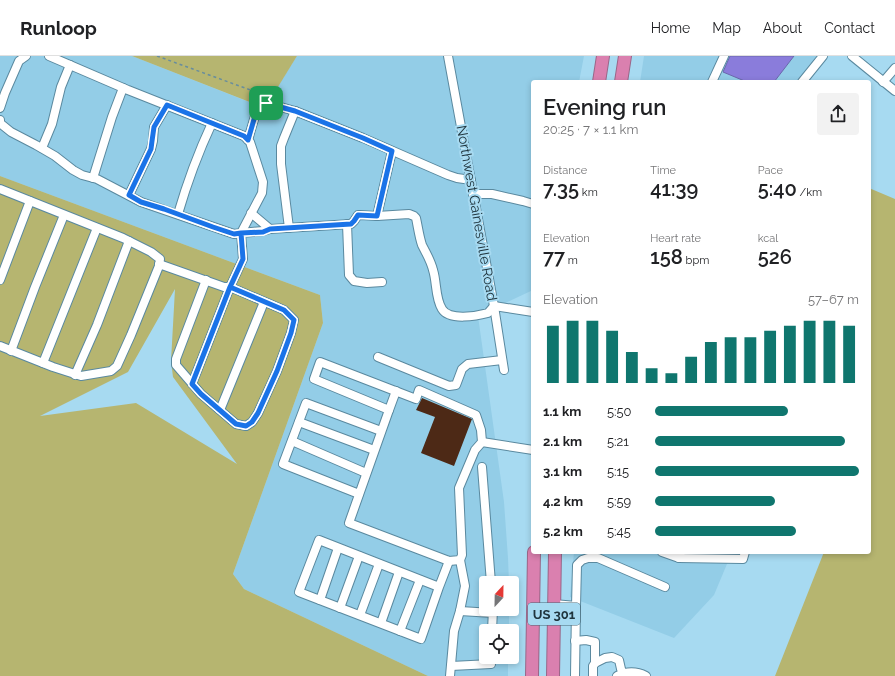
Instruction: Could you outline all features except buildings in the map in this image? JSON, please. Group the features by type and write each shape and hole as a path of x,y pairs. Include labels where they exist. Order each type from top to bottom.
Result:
{"highway":[{"path":"599,80 603,56"},
{"path":"621,80 625,56"},
{"name":"US 301","path":"532,676 534,554"},
{"path":"549,554 555,570"},
{"name":"US 301","path":"553,676 556,554"}],"street":[{"path":"0,108 5,93 20,62 26,56"},
{"path":"49,56 123,88 244,136 253,148 263,182 262,193 241,233 243,259 230,287 192,384"},
{"name":"Northwest Gainesville Road","path":"448,56 494,306 504,370"},
{"path":"713,80 724,56"},
{"path":"804,80 823,56"},
{"path":"852,56 895,91"},
{"path":"42,148 52,124 61,86 70,65"},
{"path":"884,82 895,68"},
{"path":"94,178 112,117 123,88"},
{"path":"248,140 257,109 259,106 266,103 295,111 363,138 448,175 471,180"},
{"path":"129,195 151,149 154,127 167,105"},
{"path":"289,228 281,164 281,146 295,111"},
{"path":"0,120 0,123 12,132 55,156 73,170 94,178 141,202 234,234 263,232 270,229 347,224 352,223 358,215 377,216 409,214 416,218 422,244 433,270 440,306 445,313 460,317 469,316 488,313 494,306 531,312"},
{"path":"178,214 193,166 212,123"},
{"path":"377,216 392,151"},
{"path":"0,189 129,241 151,252 160,259 131,335 117,366 111,371 80,376 0,346"},
{"path":"474,194 492,194 531,203"},
{"path":"0,280 30,201"},
{"path":"251,213 270,229"},
{"path":"12,351 35,287 64,215"},
{"path":"347,224 349,275 354,280 367,283 382,282"},
{"path":"43,363 97,228"},
{"path":"76,375 129,241"},
{"path":"159,264 206,280 224,287 230,287 284,310 294,320 291,333 277,371 258,413 252,422 246,426 236,424 201,394 176,365 176,358 206,280"},
{"path":"220,410 264,302"},
{"path":"378,357 449,386 456,385 462,368 468,364 502,360"},
{"path":"388,410 314,379 320,362 416,398 419,390 476,415 481,430 482,442 475,450 459,488 462,555 460,560 464,586 460,611 454,631 450,676"},
{"path":"396,391 349,523 450,561 460,560"},
{"path":"359,494 283,464 306,403 381,431"},
{"path":"299,422 374,450"},
{"path":"292,441 366,473"},
{"path":"482,442 531,450"},
{"path":"482,467 490,576"},
{"path":"439,587 319,540 299,592 421,639 439,587 450,561"},
{"path":"320,600 338,548"},
{"path":"680,555 743,559 744,554"},
{"path":"340,608 359,556"},
{"path":"575,676 578,565 582,560 588,558 598,558 665,587"},
{"path":"360,616 380,564"},
{"path":"380,623 399,572"},
{"path":"400,631 420,580"},
{"path":"554,604 576,606"},
{"path":"460,611 479,611"},
{"path":"575,641 586,640 595,642 595,663 593,666 593,676"},
{"path":"595,663 604,658 612,657 619,660 621,669 620,675 636,672 646,676"},
{"path":"451,666 491,664"}],"path":[{"path":"157,56 256,92 266,103"}],"shaded area":[{"path":"0,56 132,56 264,108 297,56 584,56 579,80 531,80 531,291 478,316 504,502 509,576 479,576 479,616 509,616 509,624 479,624 479,664 508,664 508,676 455,676 448,673 447,676 428,676 244,589 233,574 323,323 320,295 0,176"},
{"path":"132,56 297,56 265,108"},
{"path":"644,56 730,56 723,72 742,80 640,80"},
{"path":"730,56 794,56 776,80 742,80 723,72"},
{"path":"794,56 818,56 798,80 776,80"},
{"path":"0,176 320,295 323,323 233,574 244,589 428,676 0,676","holes":["175,289 171,361 173,377 237,464 136,403 40,416 128,372"]},
{"path":"871,189 895,199 895,676 775,676 823,554 871,554"},
{"path":"574,554 731,554 714,595 674,638 570,597"}],"route":[{"path":"266,103 259,106 257,109 248,140 244,136 167,105 154,127 151,149 129,195 141,202 213,227 234,234 241,233 243,259 230,287 192,384 201,394 236,424 246,426 252,422 258,413 277,371 291,333 294,320 284,310 230,287 232,283 243,259 241,233 263,232 270,229 351,224 358,215 377,216 392,151 295,111 266,103"}]}
